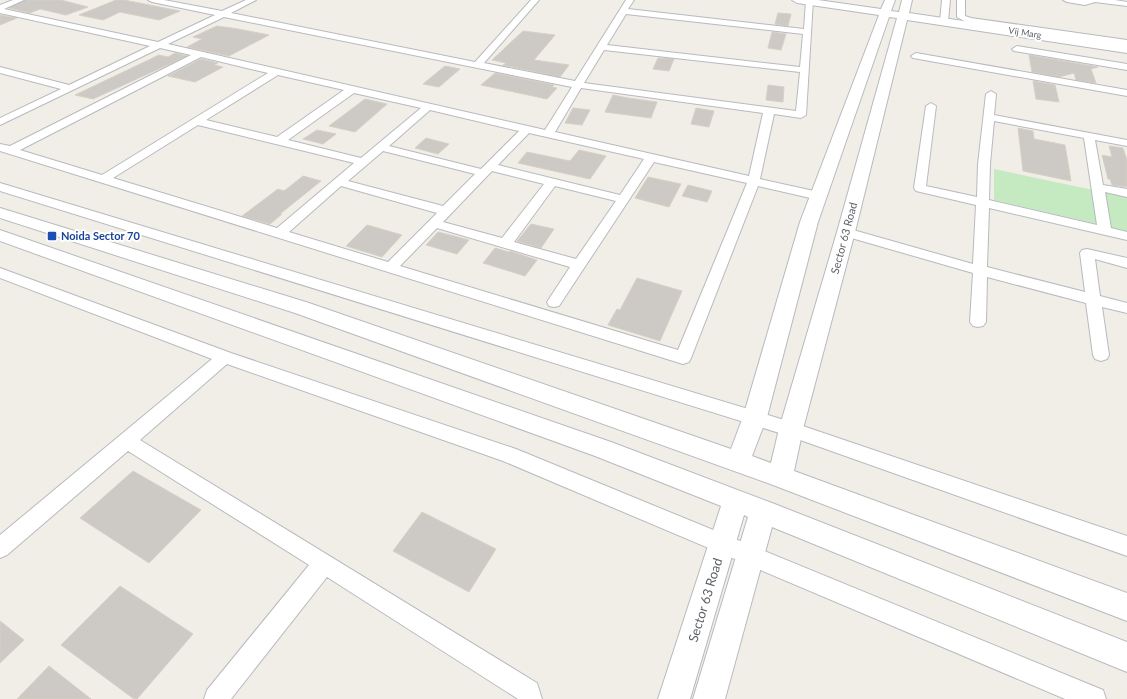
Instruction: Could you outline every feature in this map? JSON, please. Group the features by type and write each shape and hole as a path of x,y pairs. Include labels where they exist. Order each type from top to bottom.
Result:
{"street":[{"path":"0,9 20,0"},
{"path":"152,0 578,85 801,115 810,2"},
{"path":"0,122 252,0"},
{"path":"477,65 535,0"},
{"path":"548,134 630,0"},
{"name":"Vij Marg","path":"797,0 887,6 903,15 1127,49"},
{"name":"Sector 63 Road","path":"780,476 791,428 846,232 907,0"},
{"path":"944,21 946,0"},
{"path":"961,0 961,17 969,20 1127,43"},
{"path":"1067,0 1085,3 1092,0"},
{"path":"1097,0 1127,4"},
{"path":"738,462 755,417 809,222 887,6"},
{"path":"0,9 819,196"},
{"path":"623,11 808,32"},
{"path":"1015,32 1018,74"},
{"path":"601,47 805,70"},
{"path":"1017,49 1127,67"},
{"path":"6,148 200,54"},
{"path":"916,56 1127,93"},
{"path":"0,70 70,88"},
{"path":"103,179 276,72"},
{"path":"279,140 352,89"},
{"path":"978,322 982,203 991,94"},
{"path":"931,106 920,188 1127,236"},
{"path":"278,233 428,107"},
{"path":"6,148 683,358 754,181 769,111"},
{"path":"988,117 1127,143"},
{"path":"197,121 279,140 363,162"},
{"path":"390,268 527,129"},
{"path":"1089,136 1104,231"},
{"path":"380,147 487,170 552,182 623,199"},
{"path":"554,302 651,158"},
{"path":"339,182 446,211"},
{"path":"505,244 552,182"},
{"path":"0,187 791,428 1127,546"},
{"path":"1097,187 1127,193"},
{"path":"0,213 293,305 780,476 1127,607"},
{"path":"434,223 579,266"},
{"path":"846,232 979,270 1127,308"},
{"path":"0,235 603,449 712,490 735,501 1127,657"},
{"path":"95,269 119,250"},
{"path":"1101,355 1092,299 1087,253 1127,263"},
{"path":"0,273 225,356 509,455 1094,699"},
{"path":"269,331 275,320 293,305"},
{"path":"0,548 225,356"},
{"path":"127,441 529,691 530,699"},
{"name":"Sector 63 Road","path":"674,699 735,501"},
{"path":"709,699 763,511"},
{"path":"216,699 324,563"}],"green space":[{"path":"994,169 1127,197 1127,231 994,200"}],"building":[{"path":"25,0 61,0 88,7 66,15 40,9 30,13 9,8"},
{"path":"116,0 124,0 180,11 159,20 120,12 103,20 79,15"},
{"path":"778,13 791,14 788,26 775,24"},
{"path":"0,15 17,18 0,25"},
{"path":"217,26 269,35 229,56 187,47 202,39 193,37"},
{"path":"523,31 555,35 534,60 569,65 560,77 503,65 506,63 492,60"},
{"path":"772,32 786,34 781,50 768,48"},
{"path":"175,53 187,56 93,99 75,95 159,55 168,57"},
{"path":"1029,55 1098,67 1091,69 1096,83 1076,80 1074,73 1059,77 1032,72"},
{"path":"658,58 674,59 669,71 653,69"},
{"path":"201,59 218,63 214,65 223,67 195,82 168,76"},
{"path":"445,66 460,69 439,87 423,84"},
{"path":"495,73 554,85 552,87 557,88 547,99 481,85"},
{"path":"1033,81 1055,85 1059,102 1036,99"},
{"path":"768,85 784,87 783,102 766,100"},
{"path":"613,95 657,102 651,118 605,112"},
{"path":"365,99 387,104 355,132 329,126"},
{"path":"573,108 590,110 582,125 565,123"},
{"path":"696,108 714,111 709,127 691,124"},
{"path":"1018,128 1033,131 1034,139 1065,145 1071,181 1023,171"},
{"path":"317,130 336,134 323,144 303,139"},
{"path":"426,138 449,144 438,154 415,148"},
{"path":"1109,146 1123,148 1127,160 1127,187 1112,185 1110,179 1108,179 1102,155 1112,157"},
{"path":"579,150 606,156 590,179 518,163 527,152 570,161"},
{"path":"303,176 321,181 270,224 242,216 278,189 284,191"},
{"path":"648,177 681,184 669,207 635,198"},
{"path":"688,185 712,191 707,202 682,196"},
{"path":"531,224 554,229 541,248 517,241"},
{"path":"367,225 402,235 382,257 346,246"},
{"path":"438,232 469,240 457,254 426,245"},
{"path":"495,248 510,251 537,260 525,276 483,263"},
{"path":"637,278 682,291 660,341 608,325 617,309 620,310"},
{"path":"133,471 201,510 149,563 80,518"},
{"path":"422,512 496,549 469,592 393,551"},
{"path":"120,586 193,634 137,699 134,699 61,645"},
{"path":"0,621 24,640 0,663"},
{"path":"49,666 91,699 17,699"}],"place":[{"name":"Noida Sector 70","path":"52,236"}]}
